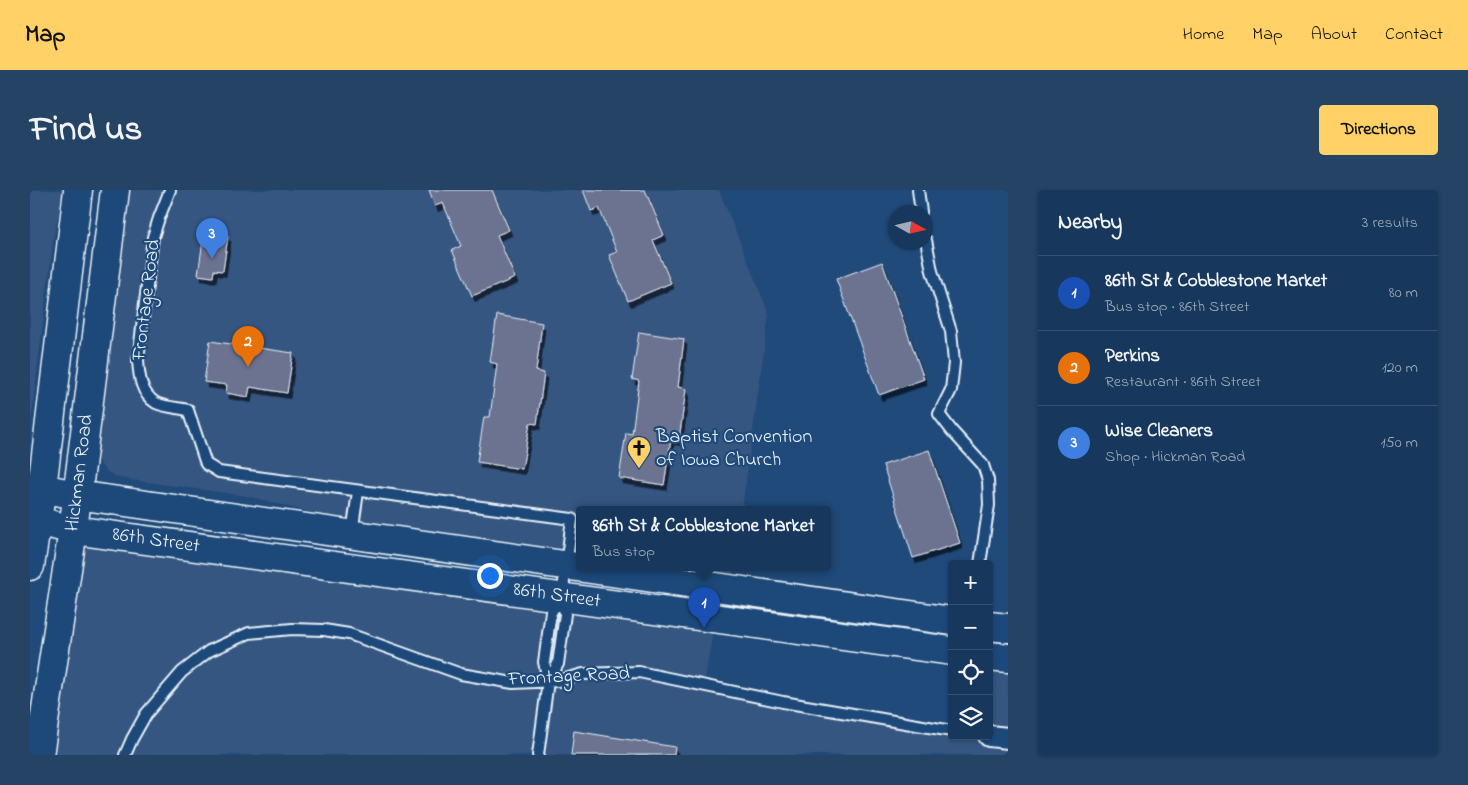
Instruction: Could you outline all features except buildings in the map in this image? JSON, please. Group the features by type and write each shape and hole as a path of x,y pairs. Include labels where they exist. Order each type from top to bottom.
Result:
{"main road":[{"name":"Hickman Road","path":"30,566 36,487 78,190"},
{"name":"Hickman Road","path":"39,755 73,530 115,190"},
{"name":"86th Street","path":"36,487 77,495 576,566"},
{"name":"86th Street","path":"34,520 73,530 948,650"},
{"name":"86th Street","path":"608,571 948,619"},
{"path":"993,626 1008,628"},
{"path":"993,656 1008,658"}],"street":[{"path":"993,736 1008,738"}],"lane":[{"name":"Frontage Road","path":"170,190 153,237 138,360 141,384 146,394 157,403 188,410 206,464 220,472 572,520 562,597"},
{"path":"918,190 920,205"},
{"path":"928,250 932,272 951,331 953,358 951,390 939,414 983,465 988,480 989,506 981,560"},
{"path":"352,534 358,492"},
{"path":"548,681 558,664 565,614 562,597"},
{"path":"538,755 548,681 544,662 551,612 562,597"},
{"name":"Frontage Road","path":"125,755 146,714 182,672 209,651 249,633 292,629 341,632 375,642 461,674 513,683 558,681 583,674 639,672 783,702 948,730"}],"shaded area":[{"path":"30,190 64,190 54,234 30,429"},
{"path":"126,190 719,190 769,314 742,506 576,506 576,552 332,518 247,496 125,479 109,473 103,468 96,452"},
{"path":"73,530 715,618 704,685 948,730 948,740 993,740 993,656 1008,658 1008,755 39,755"},
{"path":"711,571 733,571 733,574"}],"place":[{"name":"Wise Cleaners","path":"212,259"},
{"name":"Perkins","path":"248,367"},
{"name":"Baptist Convention of Iowa Church","path":"639,469"},
{"name":"86th St & Cobblestone Market","path":"704,628"}]}
